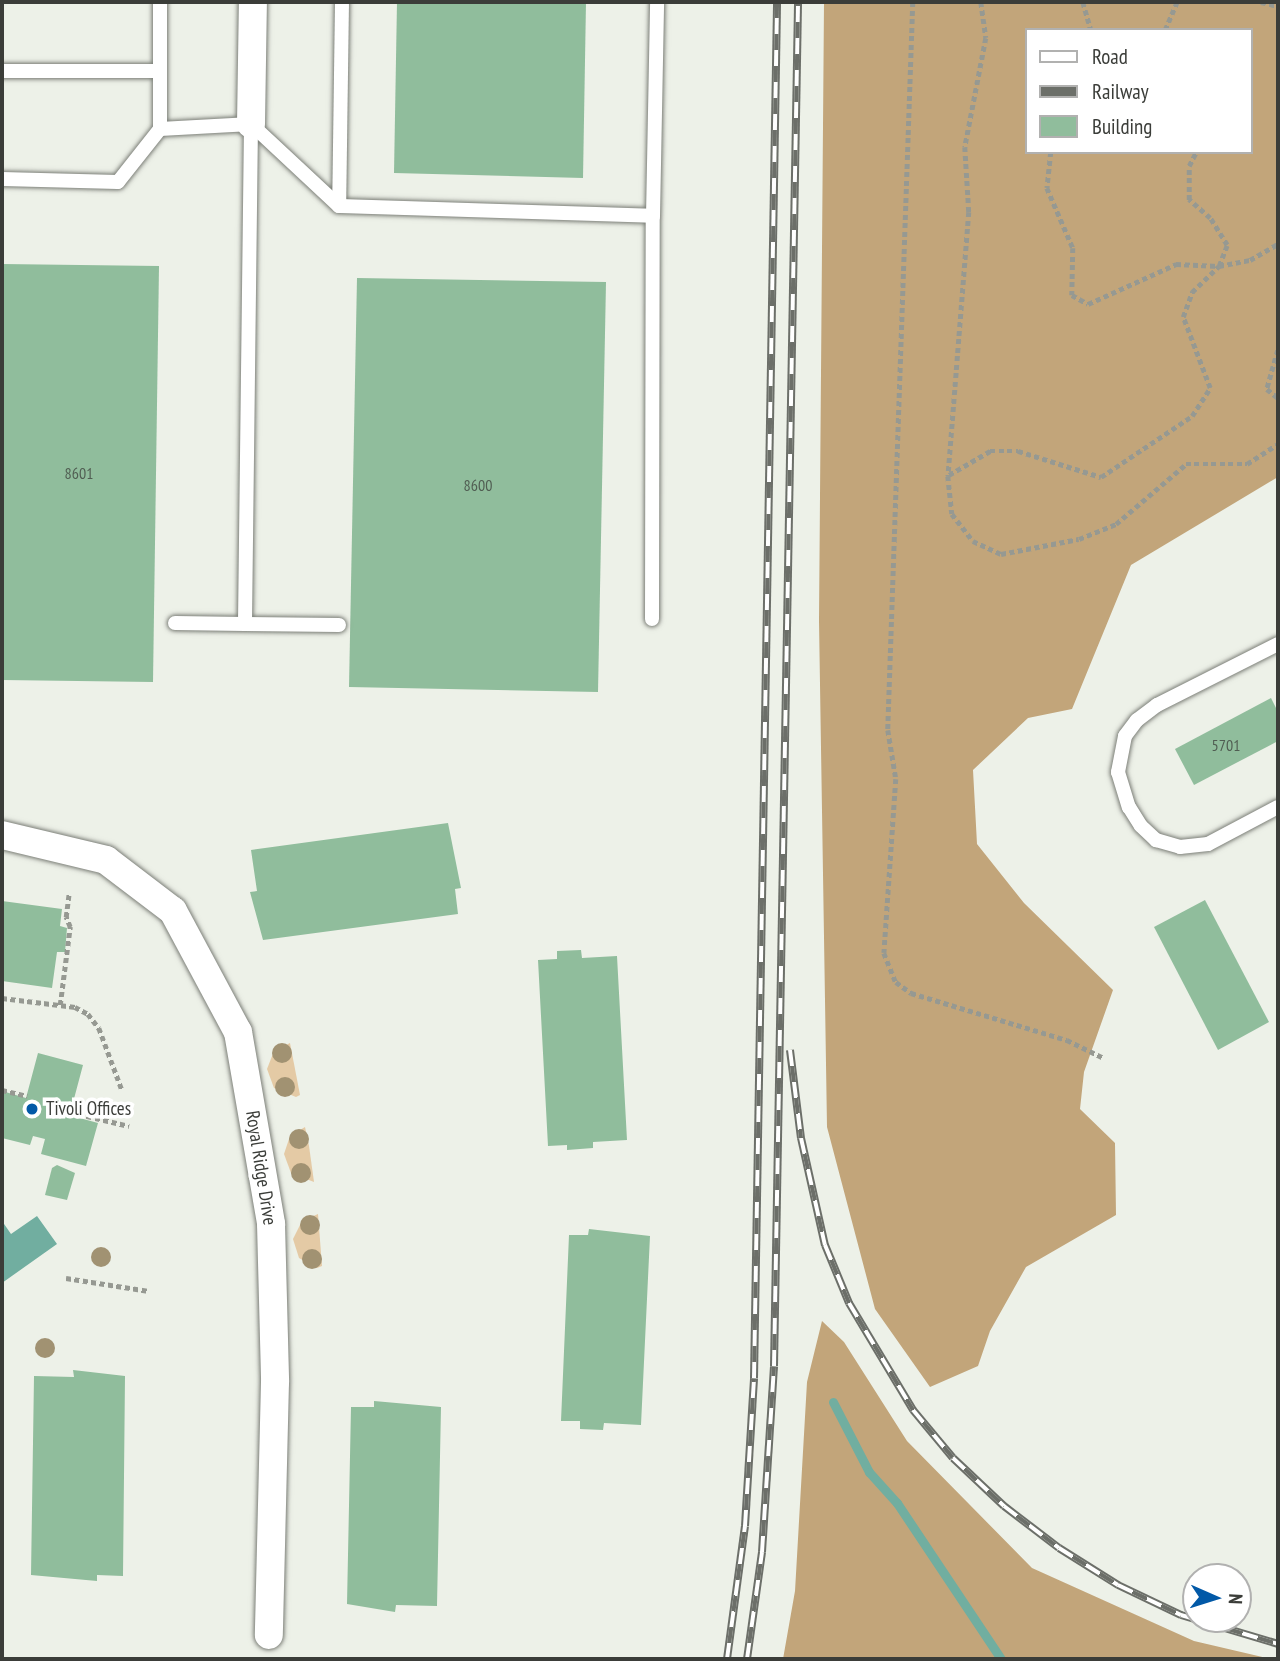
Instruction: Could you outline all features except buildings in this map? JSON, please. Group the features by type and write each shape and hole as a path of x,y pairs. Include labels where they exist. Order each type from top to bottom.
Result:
{"street":[{"path":"251,124 253,2"},
{"name":"Royal Ridge Drive","path":"2,835 106,860 173,911 238,1032 271,1224 275,1382 269,1635"}],"lane":[{"path":"2,179 118,182 160,129 160,2"},
{"path":"339,206 342,2"},
{"path":"652,619 653,215 657,2"},
{"path":"2,71 160,71"},
{"path":"160,129 251,124 339,206 653,215"},
{"path":"245,624 251,124"},
{"path":"174,623 339,625"},
{"path":"1278,644 1157,705 1137,720 1125,736 1118,772 1129,807 1141,826 1156,840 1180,847 1208,844 1278,807"}],"path":[{"path":"913,2 888,730 896,779 884,953 896,982 911,993 1067,1040 1104,1058"},
{"path":"981,2 986,38 965,147 969,212 948,476 952,514 973,541 1001,554 1079,539 1116,524 1186,464 1247,464 1278,444"},
{"path":"1083,2 1090,28"},
{"path":"1166,28 1177,2"},
{"path":"1261,2 1278,6"},
{"path":"1051,154 1047,188 1073,248 1072,295 1088,304 1176,264 1219,266 1250,260 1278,244"},
{"path":"948,476 990,451 1018,451 1101,477 1192,416 1210,388 1183,317 1192,292 1219,266 1227,245 1210,218 1189,200 1189,166 1195,154"},
{"path":"1278,350 1267,389 1278,398"},
{"path":"60,1005 70,927 66,917 69,894"},
{"path":"2,998 75,1007 93,1021 122,1090"},
{"path":"2,1090 27,1096"},
{"path":"62,1111 129,1126"},
{"path":"66,1278 149,1291"}],"shaded area":[{"path":"824,2 1278,2 1278,477 1131,565 1072,709 1028,718 973,770 977,844 1024,903 1113,990 1084,1072 1080,1109 1115,1143 1116,1215 1026,1267 990,1331 978,1366 930,1387 875,1309 827,1127 819,621"},
{"path":"290,1043 300,1095 296,1097 274,1088 267,1069 274,1051"},
{"path":"305,1127 314,1182 291,1173 284,1154 290,1136"},
{"path":"318,1214 322,1266 317,1268 299,1258 293,1239 302,1221"},
{"path":"822,1321 844,1342 907,1441 1032,1568 1194,1641 1271,1659 783,1659 795,1591 807,1382"}],"water":[{"path":"37,1216 57,1244 2,1283 2,1221 11,1234"}],"waterway":[{"path":"833,1402 869,1472 897,1503 1001,1659"}],"railway":[{"path":"727,1659 745,1526 754,1378 777,2"},
{"path":"747,1659 762,1552 774,1366 798,2"},
{"path":"790,1050 801,1138 825,1245 849,1303 913,1410 953,1458 1004,1506 1059,1548 1118,1585 1181,1615 1278,1644"}],"place":[{"name":"Tivoli Offices","path":"32,1109"}]}
